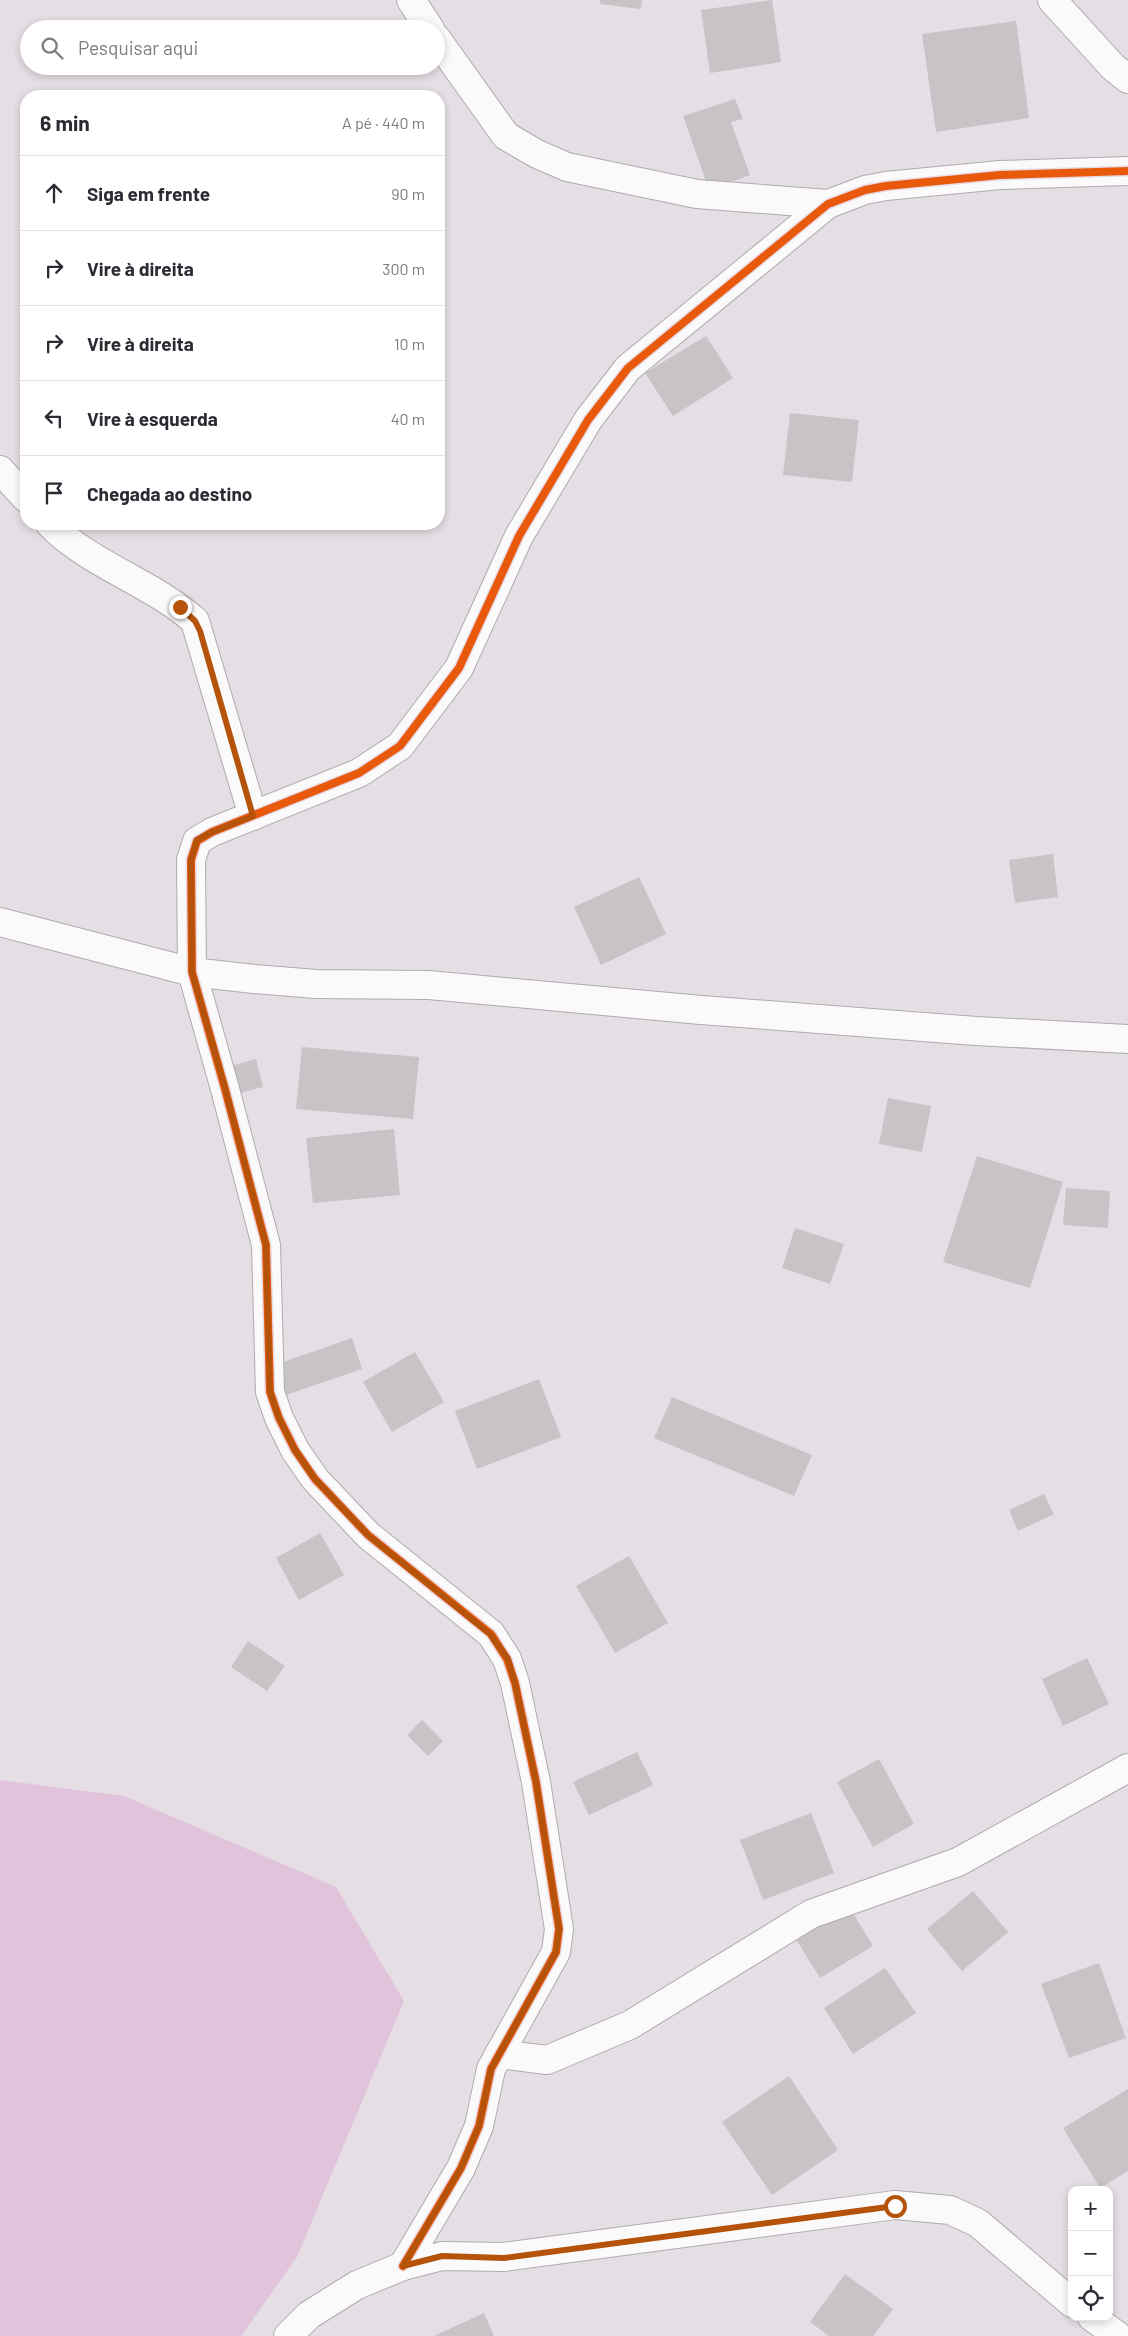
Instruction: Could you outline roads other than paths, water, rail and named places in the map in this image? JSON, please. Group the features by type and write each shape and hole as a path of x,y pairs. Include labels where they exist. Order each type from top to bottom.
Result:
{"street":[{"path":"411,0 424,20"},
{"path":"1052,0 1113,67 1128,79"},
{"path":"445,51 506,136 559,163 698,194 828,204"},
{"path":"403,2266 461,2168 479,2126 491,2069 556,1952 559,1929 536,1782 508,1659 490,1634 368,1535 315,1479 295,1450 279,1418 270,1392 266,1245 225,1088 192,972 191,860 197,840 212,832 359,774 400,746 459,668 519,536 588,420 628,368 828,204 865,190 886,186 1000,176 1128,171"},
{"path":"0,470 20,492"},
{"path":"58,530 96,558 180,607 195,621 253,816"},
{"path":"0,922 192,972 316,984 429,985 711,1011 976,1031 1128,1039"},
{"path":"499,2054 547,2060 630,2025 811,1914 958,1862 1128,1768"},
{"path":"288,2336 309,2315 357,2285 403,2266 442,2256 504,2258 895,2206 950,2210 978,2223 1068,2300"},
{"path":"1097,2321 1118,2336"}]}
